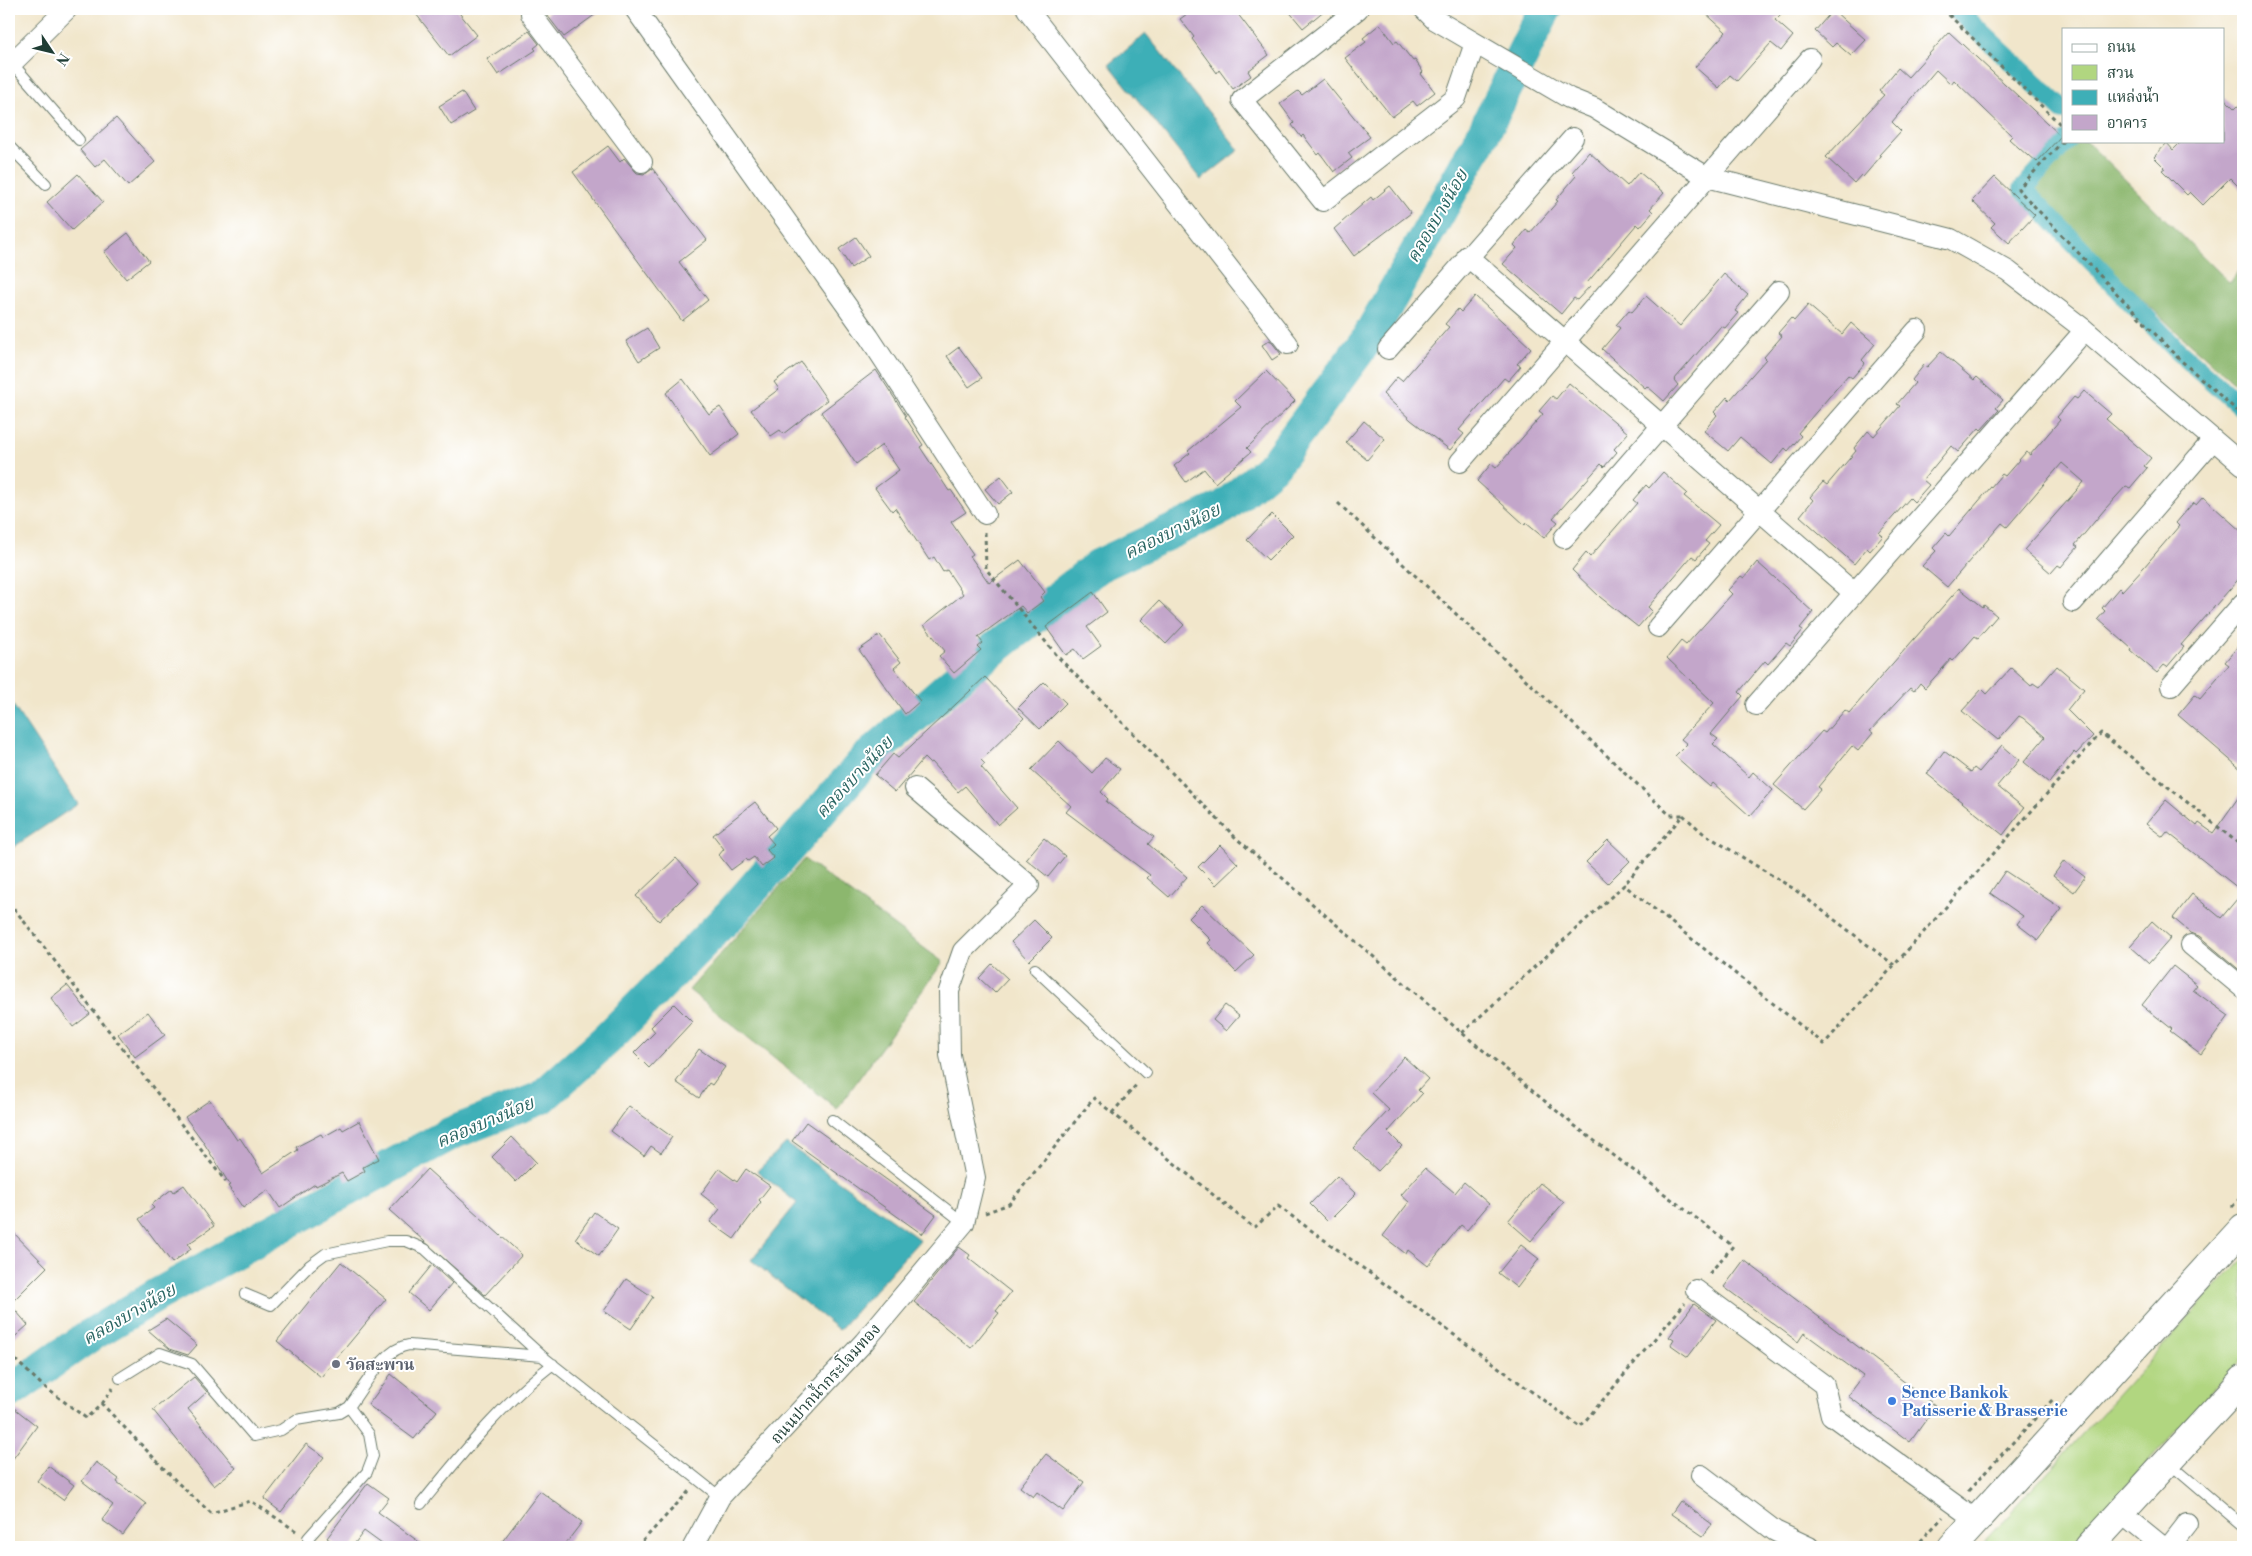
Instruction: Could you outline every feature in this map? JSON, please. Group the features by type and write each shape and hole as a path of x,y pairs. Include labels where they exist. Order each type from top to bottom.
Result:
{"main road":[{"path":"1952,1547 2243,1228"},
{"path":"2089,1547 2243,1380"}],"street":[{"path":"10,65 67,9"},
{"path":"537,9 531,14 642,162"},
{"path":"635,9 869,337 985,514"},
{"path":"1027,9 1288,344"},
{"path":"1358,9 1242,100 1323,201 1456,98 1475,43"},
{"path":"1424,9 1434,18 1475,43 1569,98 1594,108 1707,177 1951,239 2008,271 2085,330 2243,465"},
{"path":"1460,462 1810,59"},
{"path":"1388,349 1467,256 1573,138"},
{"path":"1467,256 1854,593"},
{"path":"1564,538 1779,291"},
{"path":"1658,627 1917,330"},
{"path":"1756,704 2085,330"},
{"path":"2073,602 2213,440"},
{"path":"2171,686 2243,603"},
{"path":"915,788 1029,885 962,951 948,991 950,1055 975,1178 964,1223"},
{"path":"2191,944 2243,988"},
{"name":"ถนนปากน้ำกระโจมทอง","path":"693,1547 720,1497 864,1342 964,1223"},
{"path":"1696,1290 1824,1385 1831,1415 1976,1520"},
{"path":"1701,1475 1775,1531 1809,1547"},
{"path":"2121,1513 2164,1547"},
{"path":"2169,1547 2187,1524"}],"lane":[{"path":"10,65 79,140"},
{"path":"9,146 46,184"},
{"path":"1035,970 1146,1074"},
{"path":"832,1120 964,1223"},
{"path":"245,1294 271,1305 310,1265 325,1254 387,1241 406,1241 425,1249 542,1356 720,1497"},
{"path":"120,1378 160,1353 192,1364 254,1436 281,1430 296,1420 339,1413 349,1407 388,1355 400,1346 409,1345 542,1356"},
{"path":"421,1504 490,1420 528,1383 553,1364"},
{"path":"308,1538 367,1472 373,1456 369,1434 349,1407"},
{"path":"2168,1462 2243,1526"}],"path":[{"path":"1943,9 2062,126"},
{"path":"2062,142 2018,189 2176,356 2243,416"},
{"path":"1338,503 1670,815 1683,816 1703,833 1794,889 1894,965"},
{"path":"964,1223 978,1215 1009,1204 1094,1098 1254,1228 1278,1206 1580,1427 1733,1246 1575,1126 1462,1033 1236,838 1059,658 986,569 985,514"},
{"path":"1624,885 1824,1044 2101,733 2243,848"},
{"path":"1462,1033 1624,885 1683,816"},
{"path":"9,902 226,1182"},
{"path":"1112,1113 1146,1074"},
{"path":"9,1354 42,1385 86,1418 102,1404 120,1378"},
{"path":"102,1404 178,1483 211,1513 251,1501 308,1538"},
{"path":"637,1547 699,1480"}],"green space":[{"path":"2071,142 2087,142 2230,283 2243,264 2243,390 2179,334 2026,188"},
{"path":"804,859 943,962 837,1109 689,990"},
{"path":"2243,1258 2243,1358 2069,1547 1979,1547"}],"water":[{"path":"1146,34 1239,150 1201,180 1109,64"},
{"path":"9,699 78,804 9,850"},
{"path":"786,1143 920,1240 839,1330 751,1260 797,1203 757,1171"}],"building":[{"path":"412,9 456,9 477,35 449,56"},
{"path":"550,9 603,9 564,37 547,15"},
{"path":"1194,9 1234,9 1269,55 1248,71 1251,76 1233,89 1219,70 1217,73 1180,19"},
{"path":"1287,9 1326,9 1303,28"},
{"path":"1701,9 1786,9 1775,20 1793,36 1781,51 1771,43 1737,81 1730,75 1719,88 1695,67 1726,32"},
{"path":"1833,10 1866,40 1851,56 1836,43 1832,47 1815,31"},
{"path":"1380,24 1394,43 1397,41 1413,61 1415,60 1423,72 1421,74 1435,92 1417,106 1413,101 1392,117 1345,58 1366,42 1363,38"},
{"path":"529,31 539,44 534,48 536,50 498,75 487,59"},
{"path":"1949,32 2061,136 2037,162 2009,139 2012,136 1954,80 1951,84 1936,70 1892,122 1901,131 1879,155 1881,156 1863,177 1861,175 1854,183 1826,157 1884,95 1879,91 1898,68 1908,77"},
{"path":"1323,79 1370,137 1348,153 1352,158 1334,172 1320,153 1318,155 1303,135 1301,137 1292,125 1294,123 1280,104 1298,91 1302,95"},
{"path":"462,92 474,111 451,125 439,106"},
{"path":"2224,98 2235,109 2243,101 2243,191 2230,178 2203,205 2190,192 2187,195 2162,170 2165,168 2154,157 2167,143 2173,150 2181,142 2224,142"},
{"path":"116,118 155,162 128,186 105,159 95,167 80,150"},
{"path":"608,146 620,162 624,158 637,173 644,174 652,168 707,240 679,262 708,300 682,321 573,172"},
{"path":"1589,152 1627,186 1639,172 1664,193 1650,209 1653,212 1640,227 1637,224 1587,283 1590,286 1577,300 1574,298 1561,314 1503,264 1517,248 1514,245 1526,230 1530,233 1558,201 1556,200 1576,176 1572,172"},
{"path":"78,174 103,202 72,230 47,202"},
{"path":"1995,177 2035,215 2009,243 1991,227 1995,223 1972,201"},
{"path":"1390,186 1411,213 1354,256 1334,229 1371,197 1373,200"},
{"path":"128,233 149,261 126,279 104,252"},
{"path":"856,237 869,256 851,268 839,249"},
{"path":"1724,274 1748,295 1735,311 1738,313 1725,328 1721,326 1674,380 1678,385 1664,401 1647,386 1645,388 1602,349 1620,328 1616,325 1629,310 1632,312 1646,296 1680,326"},
{"path":"1475,296 1531,348 1517,364 1521,366 1508,381 1504,378 1459,430 1464,434 1450,450 1411,420 1383,394 1397,377 1402,381 1449,327 1445,324 1458,309 1461,312"},
{"path":"1808,305 1842,334 1851,323 1875,344 1862,360 1865,363 1852,378 1848,375 1798,433 1801,436 1788,451 1785,448 1772,464 1740,437 1728,451 1704,431 1717,415 1714,412 1727,397 1730,400 1766,359 1764,357 1782,336 1778,333 1791,318 1794,321"},
{"path":"647,328 659,348 639,361 626,341"},
{"path":"1270,340 1281,354 1272,360 1262,345"},
{"path":"959,347 982,378 969,387 947,356"},
{"path":"1941,352 1974,380 1977,377 2003,400 1996,408 1999,410 1981,430 1979,428 1958,452 1951,446 1923,480 1929,485 1914,502 1910,498 1879,533 1883,536 1870,551 1867,548 1854,564 1800,516 1813,500 1810,497 1823,482 1827,485 1856,451 1854,448 1868,431 1874,436 1900,406 1897,404 1915,383 1912,380 1924,365 1927,367"},
{"path":"801,362 827,400 783,434 780,430 771,436 751,410 779,389 774,382"},
{"path":"876,370 923,445 920,447 949,491 951,490 966,512 951,522 973,554 970,556 989,583 1020,560 1045,592 1040,597 1043,601 1027,613 1021,606 978,637 983,643 978,647 981,650 954,673 939,656 945,651 924,625 963,594 947,570 943,572 934,557 929,560 895,508 892,511 875,488 899,470 882,445 856,464 821,412"},
{"path":"1266,371 1295,401 1247,448 1251,452 1215,483 1204,469 1186,482 1174,466 1190,453 1188,451 1241,407 1235,401"},
{"path":"683,379 709,414 720,407 739,434 710,456 666,393"},
{"path":"1569,383 1628,433 1614,449 1617,452 1604,467 1601,464 1553,518 1558,522 1544,538 1526,523 1525,525 1477,481 1491,464 1496,468 1543,414 1539,411 1552,396 1556,399"},
{"path":"2084,391 2111,414 2106,419 2151,458 2144,466 2147,468 2130,488 2126,486 2075,545 2078,547 2061,567 2058,565 2051,573 2024,550 2084,482 2062,463 2007,527 2002,523 1947,587 1922,566 1936,551 1933,548 1946,533 1949,536 2002,474 2005,476 2026,452 2030,455 2060,420 2057,417 2074,397 2077,399"},
{"path":"1364,421 1385,439 1367,460 1346,442"},
{"path":"1663,472 1687,493 1684,496 1719,525 1705,541 1709,544 1696,559 1692,556 1648,607 1652,611 1638,627 1600,597 1572,570 1586,553 1590,557 1637,503 1633,500 1646,485 1649,488"},
{"path":"1001,476 1013,492 998,504 985,489"},
{"path":"2203,497 2243,533 2243,574 2181,645 2184,647 2167,667 2164,665 2157,673 2098,619 2105,611 2102,608 2119,588 2122,591 2179,526 2176,523 2193,503 2196,505"},
{"path":"1272,514 1293,535 1268,560 1247,540"},
{"path":"1757,562 1813,612 1800,628 1803,630 1790,646 1786,643 1768,664 1765,661 1739,692 1743,696 1711,734 1718,739 1713,744 1749,777 1753,772 1773,790 1750,816 1713,783 1710,787 1675,756 1687,744 1681,739 1714,703 1667,658 1681,641 1686,645 1732,594 1728,590 1741,576 1744,578"},
{"path":"1959,588 1997,616 1978,638 1975,636 1953,661 1951,659 1925,688 1920,683 1914,691 1910,688 1870,731 1873,733 1858,751 1852,746 1818,787 1821,789 1803,809 1774,785 1822,731 1825,733 1845,710 1849,713"},
{"path":"1093,592 1107,612 1087,627 1101,646 1083,659 1075,649 1066,655 1046,627"},
{"path":"1159,601 1184,625 1166,644 1141,620"},
{"path":"880,635 901,662 894,668 920,701 905,714 859,650"},
{"path":"2243,640 2243,771 2178,715 2195,695 2200,699 2229,665 2225,662"},
{"path":"2057,666 2084,689 2067,710 2093,736 2076,754 2074,752 2049,783 2024,762 2045,737 2023,718 2019,716 1998,740 1962,711 1982,689 1987,694 2011,668 2031,686 2033,683 2039,687"},
{"path":"985,677 1024,718 981,760 985,764 981,767 1017,808 998,825 965,786 958,792 931,762 929,763 924,758 895,792 875,775 893,754 898,758"},
{"path":"1044,682 1066,703 1040,729 1018,708"},
{"path":"1059,741 1092,773 1105,758 1120,769 1101,792 1108,799 1106,802 1154,837 1148,844 1187,877 1169,897 1147,878 1150,875 1066,812 1071,806 1031,770"},
{"path":"2002,745 2019,760 1997,786 2024,808 2003,835 1927,774 1944,751 1971,772 1974,768 1979,772"},
{"path":"2243,791 2243,892 2167,832 2163,837 2146,824 2166,800 2197,826 2199,823 2213,833"},
{"path":"755,802 776,828 767,836 774,844 767,850 774,858 762,867 754,857 748,861 746,859 731,870 719,855 724,849 713,835"},
{"path":"1044,838 1065,856 1048,877 1026,859"},
{"path":"1608,840 1630,861 1608,883 1586,862"},
{"path":"1220,845 1238,864 1216,885 1198,867"},
{"path":"676,858 699,883 659,921 636,896"},
{"path":"2064,861 2085,877 2074,892 2053,876"},
{"path":"2005,871 2062,909 2038,940 2017,924 2023,916 1990,893"},
{"path":"2243,892 2243,973 2199,936 2191,933 2173,918 2192,894 2221,918"},
{"path":"1202,905 1254,955 1236,972 1208,943 1211,940 1189,918"},
{"path":"1034,920 1052,938 1029,961 1011,942"},
{"path":"2152,921 2171,938 2149,963 2130,946"},
{"path":"992,964 1008,979 995,993 979,978"},
{"path":"2173,966 2197,985 2193,990 2229,1016 2201,1054 2170,1031 2172,1029 2142,1005"},
{"path":"67,985 90,1014 73,1027 51,998"},
{"path":"674,1004 692,1022 649,1068 634,1053 655,1032 651,1027"},
{"path":"1225,1005 1239,1016 1226,1031 1213,1020"},
{"path":"148,1012 165,1035 135,1057 118,1034"},
{"path":"699,1049 725,1067 712,1085 709,1083 699,1098 676,1082"},
{"path":"1404,1057 1428,1079 1418,1090 1422,1094 1388,1132 1402,1146 1378,1171 1353,1148 1389,1110 1371,1093"},
{"path":"210,1100 237,1140 240,1138 263,1173 298,1150 296,1147 321,1134 323,1137 341,1127 343,1130 359,1121 379,1159 363,1167 365,1171 347,1181 342,1173 316,1186 315,1184 280,1208 268,1190 243,1208 202,1140 185,1117"},
{"path":"629,1106 672,1137 661,1153 651,1146 644,1156 611,1131"},
{"path":"806,1122 936,1215 922,1234 792,1141"},
{"path":"512,1137 536,1162 516,1182 492,1157"},
{"path":"1425,1168 1455,1193 1464,1182 1489,1204 1467,1230 1461,1225 1428,1266 1408,1250 1406,1254 1383,1236 1409,1202 1401,1195"},
{"path":"427,1169 522,1255 485,1295 389,1210"},
{"path":"719,1169 737,1182 746,1169 770,1186 759,1200 761,1202 734,1239 710,1222 720,1209 701,1194"},
{"path":"1337,1176 1356,1194 1328,1222 1310,1204"},
{"path":"1540,1183 1564,1202 1531,1241 1508,1221"},
{"path":"184,1185 214,1226 188,1244 191,1249 172,1263 139,1219 154,1208 151,1205 172,1189 174,1192"},
{"path":"594,1212 618,1229 599,1256 575,1239"},
{"path":"9,1228 47,1267 10,1304 28,1325 9,1342"},
{"path":"1521,1245 1539,1259 1517,1288 1498,1273"},
{"path":"959,1247 970,1255 968,1258 1011,1292 996,1311 999,1313 971,1348 914,1302"},
{"path":"1744,1260 1936,1406 1910,1442 1848,1396 1863,1376 1804,1333 1798,1342 1724,1287"},
{"path":"341,1262 386,1299 321,1377 277,1341"},
{"path":"432,1265 452,1283 429,1310 409,1293"},
{"path":"626,1279 653,1297 631,1329 604,1311"},
{"path":"1694,1304 1716,1320 1688,1357 1671,1345 1674,1340 1669,1337"},
{"path":"166,1319 197,1345 188,1355 170,1349 148,1330"},
{"path":"391,1374 437,1411 414,1439 368,1405"},
{"path":"194,1377 207,1392 188,1409 236,1468 214,1486 153,1410"},
{"path":"9,1404 37,1426 9,1464"},
{"path":"306,1444 324,1457 281,1512 264,1499"},
{"path":"1046,1454 1084,1482 1063,1511 1037,1492 1033,1497 1020,1487"},
{"path":"96,1462 119,1479 117,1482 146,1504 123,1535 102,1520 113,1505 82,1481"},
{"path":"48,1466 74,1485 63,1500 37,1481"},
{"path":"368,1483 389,1498 378,1512 426,1547 386,1547 364,1531 352,1547 339,1547 327,1538"},
{"path":"540,1491 582,1522 563,1547 498,1547"},
{"path":"1680,1501 1712,1524 1703,1536 1671,1514"}],"waterway":[{"name":"คลองบางน้อย","path":"9,1392 86,1338 159,1294 321,1204 452,1133 541,1098 607,1039 731,914 867,758 965,672 1098,566 1224,507 1275,464 1368,338 1479,142 1545,9"},
{"path":"1956,9 2062,109"},
{"path":"2065,142 2023,189 2176,349 2243,408"}],"place":[{"name":"วัดสะพาน","path":"336,1364"},
{"name":"Sence Bankok Patisserie & Brasserie","path":"1892,1401"}]}
